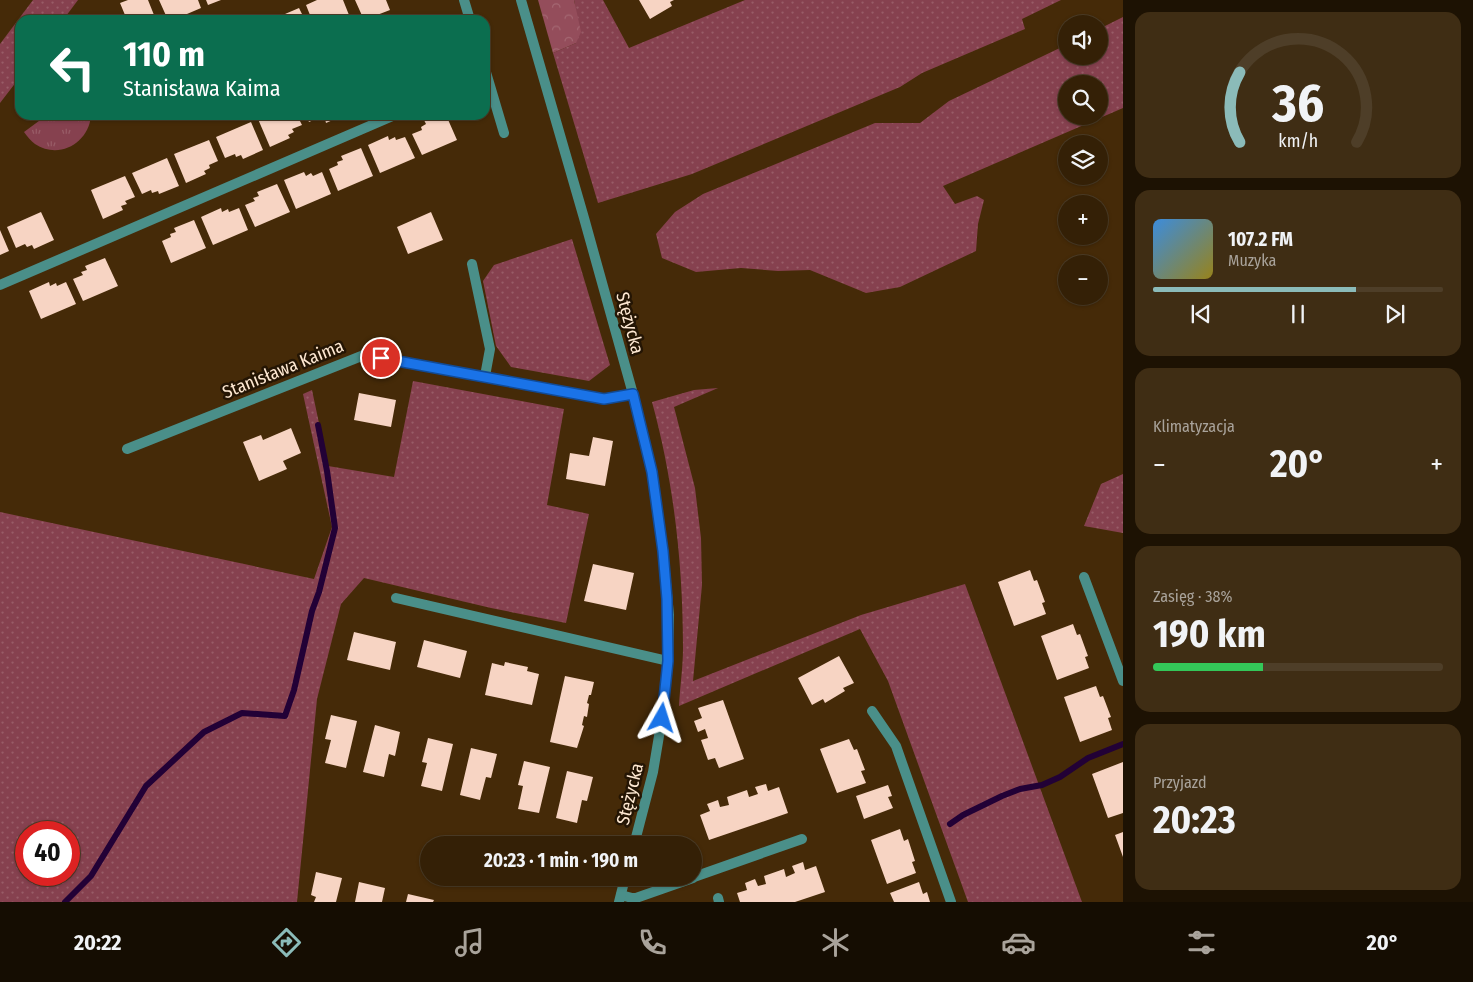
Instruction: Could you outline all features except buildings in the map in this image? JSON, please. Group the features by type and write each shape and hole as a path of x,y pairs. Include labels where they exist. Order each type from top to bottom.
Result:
{"street":[{"path":"464,0 468,15"},
{"name":"Stężycka","path":"521,0 633,394 652,472 663,551 669,615 668,661 662,718 653,772 636,836"},
{"path":"490,93 504,133"},
{"path":"0,286 383,120"},
{"path":"472,264 490,349 484,376"},
{"name":"Stanisława Kaima","path":"127,449 364,354 604,399 633,394"},
{"path":"1084,577 1123,681"},
{"path":"396,598 668,661"},
{"path":"872,712 896,746 951,902"},
{"path":"702,874 802,839"},
{"path":"620,898 636,898 669,886"}],"green space":[{"path":"33,0 78,0 67,15 22,15"},
{"path":"538,0 574,0 581,32 576,43 553,53"},
{"path":"574,0 603,0 629,48 745,0 1061,0 1022,19 1025,29 922,73 900,87 692,174 598,203 553,53 576,43"},
{"path":"1123,17 1123,108 1108,114 1108,75 1058,75 1058,125 1084,125 943,186 955,204 977,196 984,200 978,224 976,251 900,287 866,293 810,270 778,271 741,268 696,272 662,258 656,234 675,212 703,194 875,123 920,123 949,101 1058,49 1058,65 1108,65 1108,24"},
{"path":"15,24 15,84 0,103 0,44"},
{"path":"40,120 90,120 85,134 79,141 63,149 44,148 35,144 24,132"},
{"path":"572,239 610,365 589,381 511,367 496,346 483,281 494,265"},
{"path":"413,381 564,409 547,505 589,514 566,623 491,608 364,578 341,604 317,699 297,902 0,902 0,512 314,579 332,527 303,394 312,390 328,466 394,477"},
{"path":"718,388 674,407 695,488 701,538 702,585 693,681 861,615 965,584 1082,902 968,902 888,681 860,629 679,706 683,662 683,617 679,555 666,463 652,402 694,390"},
{"path":"1123,474 1123,533 1084,526 1101,484"}],"waterway":[{"path":"65,902 91,876 146,786 204,732 242,713 285,716 294,690 312,611 319,592 335,528 318,425"},
{"path":"950,824 963,815 1002,796 1020,789 1042,785 1060,777 1088,758 1123,744"}],"route":[{"path":"381,358 604,399 633,394 652,472 663,551 669,615 668,661 662,718"}]}
